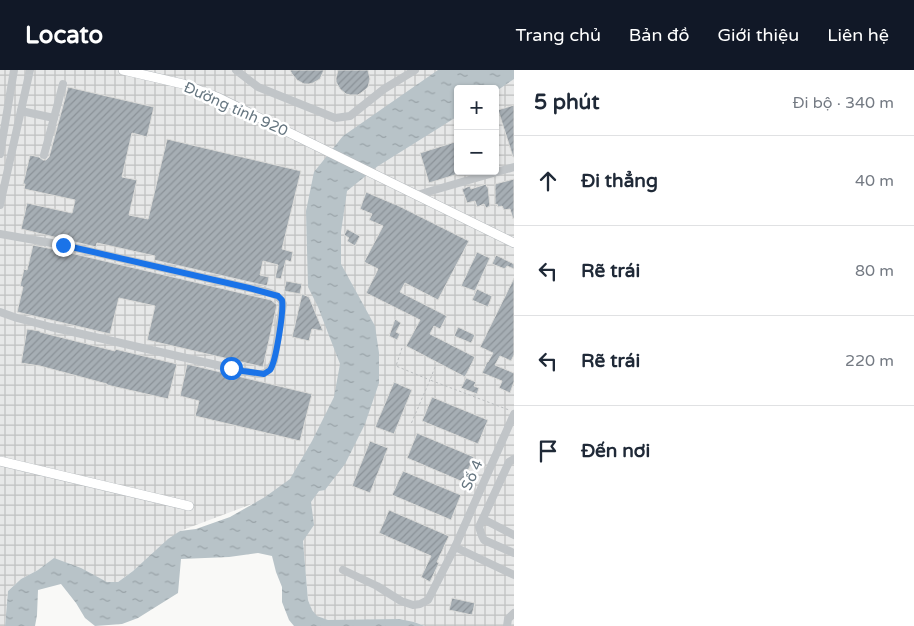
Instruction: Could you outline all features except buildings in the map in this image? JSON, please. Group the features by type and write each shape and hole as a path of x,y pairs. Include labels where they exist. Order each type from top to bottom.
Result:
{"main road":[{"name":"Đường tỉnh 920","path":"122,70 140,72 200,90 417,195"},
{"path":"417,195 514,243"},
{"path":"0,460 189,506"}],"street":[{"path":"0,154 14,70"},
{"path":"0,205 30,70"},
{"path":"236,70 258,87 335,118 350,116 384,89 415,70"},
{"path":"44,155 63,84"},
{"path":"21,111 54,118"},
{"path":"417,195 514,167"},
{"path":"0,234 63,245 249,288 278,296 283,304 274,361 270,370 264,374 243,371 51,327 0,312"},
{"name":"Số 4","path":"343,570 377,586 401,601 414,605 428,600 455,547 514,413"},
{"path":"514,460 509,462 483,519 480,530 484,540 514,553"},
{"path":"483,519 514,535"},
{"path":"455,547 512,574 514,565"},
{"path":"507,626 508,619 514,613"}],"path":[{"path":"402,348 396,366 514,413"},
{"path":"411,424 436,367"}],"shaded area":[{"path":"0,70 514,70 514,626 425,626 414,622 328,620 317,617 312,611 308,600 303,541 252,504 180,531 118,582 107,582 98,578 38,570 21,579 8,591 5,626 0,626"}],"water":[{"path":"438,70 514,70 514,79 499,89 499,85 454,85 454,118 378,166 347,191 341,232 341,264 375,326 379,353 379,383 365,424 345,464 325,490 319,491 311,502 314,525 303,541 308,600 317,616 328,620 399,619 425,626 294,626 289,620 282,602 282,587 272,556 258,553 229,557 181,559 178,593 138,618 122,624 95,626 85,618 61,584 38,590 35,626 5,626 8,591 21,579 38,570 54,558 81,568 107,582 118,582 180,531 196,529 230,517 265,497 290,479 334,397 340,364 318,307 308,287 306,211 314,172 343,136"}],"route":[{"path":"63,245 278,296 283,304 282,316 274,361 270,370 264,374 231,368"}]}
